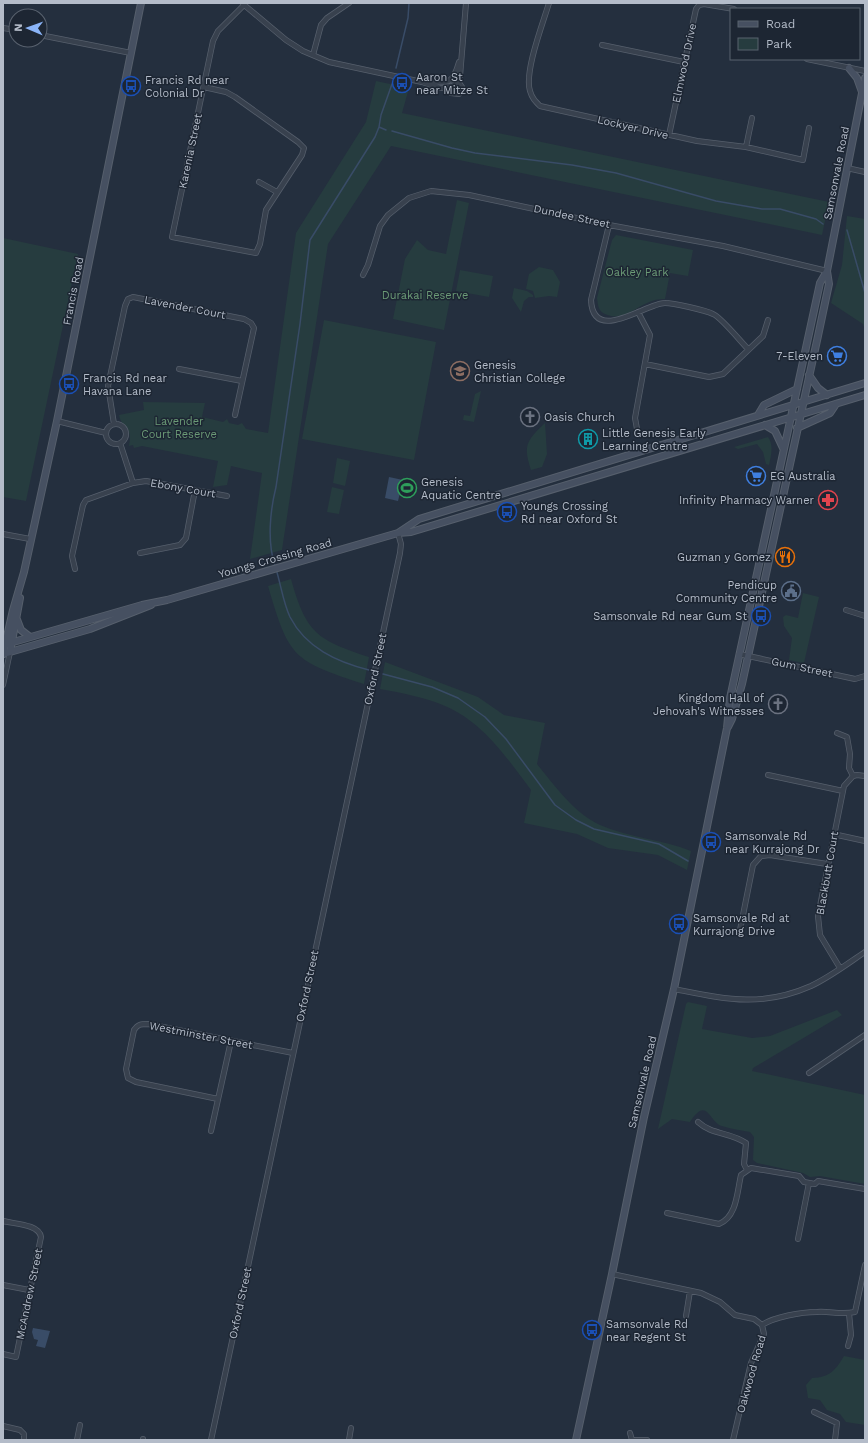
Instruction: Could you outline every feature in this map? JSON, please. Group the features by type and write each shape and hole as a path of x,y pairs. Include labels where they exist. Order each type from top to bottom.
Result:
{"main road":[{"name":"Francis Road","path":"6,644 16,617 30,539 57,421 141,3"},
{"path":"849,68 857,78 862,92"},
{"name":"Samsonvale Road","path":"576,1440 644,1118 674,989 727,728 727,716 739,654 820,283 826,271 865,78"},
{"name":"Samsonvale Road","path":"727,728 733,717 748,656 829,284 826,271"},
{"path":"809,375 818,388 827,395"},
{"name":"Youngs Crossing Road","path":"398,533 419,519 651,450 758,415 865,383"},
{"path":"758,415 764,405 797,389"},
{"name":"Youngs Crossing Road","path":"6,644 398,533 411,532 865,395"},
{"path":"797,428 830,413 836,404"},
{"path":"764,425 775,431 783,448"},
{"name":"Francis Road","path":"5,654 15,599 22,582"},
{"name":"Youngs Crossing Road","path":"5,654 90,629 158,602"},
{"path":"16,617 21,630 30,637"}],"street":[{"path":"313,55 321,25 327,18 349,3"},
{"path":"461,55 451,80 451,93 459,94 463,89 459,81 466,3"},
{"name":"Lockyer Drive","path":"549,3 531,71 529,89 533,99 540,106 710,144 746,147 803,160 809,128"},
{"path":"243,4 286,40 313,55 346,66 422,82 440,88 450,87 459,81"},
{"name":"Karenia Street","path":"243,4 218,30 213,41 172,237 256,253 260,244 266,210 277,192"},
{"name":"Elmwood Drive","path":"669,135 694,13 700,4 710,4 730,8"},
{"path":"48,37 131,53"},
{"path":"602,45 684,62"},
{"path":"812,60 865,71"},
{"path":"422,82 451,80 459,81"},
{"path":"204,87 226,92 235,97 298,142 304,148 302,155 277,192 259,182"},
{"path":"746,147 752,118"},
{"path":"847,168 865,172"},
{"name":"Dundee Street","path":"363,275 370,260 380,226 388,215 409,198 431,191 469,195 609,225 723,246 826,271"},
{"path":"609,225 591,300 592,308 600,318 613,321 621,320 656,305 665,303 714,314 748,349"},
{"name":"Lavender Court","path":"114,424 108,386 125,306 128,299 133,297 244,319 251,322 254,328 235,415"},
{"path":"637,429 635,418 650,335 638,312"},
{"path":"645,364 709,378 723,374 763,336 768,320"},
{"path":"179,369 242,381"},
{"path":"57,421 106,433"},
{"path":"114,424 122,427 125,432 125,438 120,443 115,444 109,442 106,433 108,428 114,424"},
{"path":"120,443 133,483"},
{"name":"Ebony Court","path":"75,569 72,556 83,506 86,500 133,483 146,481 228,496"},
{"path":"140,553 180,545 186,538 195,490"},
{"name":"Oxford Street","path":"211,1440 400,553 401,544 398,533"},
{"path":"3,534 30,539"},
{"path":"846,610 865,616"},
{"path":"3,685 5,654"},
{"name":"Gum Street","path":"739,654 855,679 865,676"},
{"path":"836,733 847,737 850,754 849,768 855,775 865,776"},
{"path":"768,775 843,791"},
{"name":"Blackbutt Court","path":"840,968 820,935 818,916 833,834 844,786 855,775"},
{"path":"833,834 865,841"},
{"path":"740,930 753,865 762,856 770,855 827,864"},
{"path":"674,989 716,998 738,1000 776,998 811,986 865,952"},
{"name":"Westminster Street","path":"218,1099 136,1082 128,1078 126,1069 134,1030 140,1024 148,1024 293,1053"},
{"path":"809,1073 865,1034"},
{"path":"211,1131 231,1041"},
{"path":"698,1122 705,1129 736,1136 746,1143 744,1158 747,1170"},
{"path":"667,1213 719,1224 727,1221 732,1214 741,1175 747,1170 755,1168 799,1176 804,1182 809,1183 815,1184 818,1181 865,1188"},
{"path":"798,1239 809,1183"},
{"name":"McAndrew Street","path":"3,1221 34,1228 39,1231 41,1237 16,1357 3,1354"},
{"path":"762,1325 770,1319 817,1312 844,1314 854,1312 865,1265"},
{"name":"Oakwood Road","path":"612,1274 701,1293 720,1302 735,1315 754,1319 762,1325 764,1334 752,1363 734,1440"},
{"path":"3,1284 30,1290"},
{"path":"686,1316 690,1291"},
{"path":"848,1346 851,1335 849,1313"},
{"path":"814,1412 837,1423 835,1440"},
{"path":"77,1440 80,1425"},
{"path":"3,1426 20,1430 24,1434 24,1440"},
{"path":"349,1440 351,1428"},
{"path":"630,1433 634,1440 647,1440"}],"green space":[{"name":"Lavender Court Reserve","path":"376,81 409,88 402,113 829,202 822,235 391,146 328,244 282,550 250,559 262,473 231,466 227,485 213,487 218,461 142,446 134,448 133,445 129,446 130,434 120,420 119,415 144,410 143,402 205,403 202,417 223,422 227,419 229,423 238,425 242,423 246,429 268,433 296,233 366,122"},
{"name":"Durakai Reserve","path":"457,200 469,203 444,330 393,319 405,259 417,240 428,250 446,254"},
{"path":"847,216 865,219 865,331 863,324 831,303 842,265"},
{"name":"Oakley Park","path":"616,235 693,250 688,276 670,273 665,299 657,299 649,302 625,315 612,316 603,313 599,308 597,298 612,240"},
{"path":"3,238 78,254 26,501 3,497"},
{"path":"539,267 553,270 560,282 557,297 549,296 535,298 533,291 526,289 529,274"},
{"path":"460,270 493,276 489,297 456,291"},
{"path":"514,288 527,291 533,295 533,297 529,297 524,301 521,312 512,298"},
{"path":"324,320 436,342 414,460 302,439"},
{"path":"481,391 474,422 463,420 464,415 470,416 475,394"},
{"path":"545,423 547,454 542,467 531,470 527,455 528,444 530,439"},
{"path":"768,437 771,443 769,465 766,464 763,452 757,444 738,449 734,447"},
{"path":"337,458 350,461 345,486 333,483"},
{"path":"332,487 344,490 339,514 327,512"},
{"path":"291,579 302,612 316,632 325,639 337,645 369,657 364,684 322,669 308,662 297,653 289,643 275,610 268,586"},
{"path":"803,593 819,597 804,663 789,660 792,638 784,626 783,617 786,615 798,618"},
{"path":"385,662 478,697 504,715 545,723 537,764 573,806 582,814 600,825 622,833 669,844 691,851 687,870 658,855 608,848 577,834 524,823 531,790 493,742 471,721 445,706 429,700 380,689"},
{"path":"688,1002 707,1006 702,1029 752,1038 770,1036 837,1010 842,1015 753,1068 752,1071 865,1095 865,1184 820,1176 810,1177 803,1173 757,1163 753,1160 754,1137 750,1132 722,1126 704,1110 696,1114 690,1122 672,1119 658,1129 686,1004"},
{"path":"844,1356 865,1360 865,1425 846,1422 840,1414 827,1410 820,1400 808,1398 806,1385 812,1378 828,1375 838,1366"}],"water":[{"path":"389,477 403,480 398,501 385,498"},
{"path":"33,1328 50,1331 45,1348 36,1346 38,1340 34,1339 32,1332"}],"waterway":[{"path":"396,68 408,18 409,3"},
{"path":"275,566 272,557 270,537 272,506 300,324 310,240 375,137 392,84"},
{"path":"379,127 386,130"},
{"path":"392,131 475,153 572,165 616,173 716,201 762,209 780,209 816,219 823,224"},
{"path":"847,230 865,293"},
{"path":"276,569 290,617 305,637 314,645 334,658 369,670"},
{"path":"383,674 432,687 458,698 485,717 506,739 555,805 576,820 594,829 659,844 688,861"}],"place":[{"name":"Aaron St near Mitze St","path":"402,83"},
{"name":"Francis Rd near Colonial Dr","path":"131,86"},
{"name":"7-Eleven","path":"837,356"},
{"name":"Genesis Christian College","path":"460,371"},
{"name":"Francis Rd near Havana Lane","path":"69,384"},
{"name":"Oasis Church","path":"530,417"},
{"name":"Little Genesis Early Learning Centre","path":"588,439"},
{"name":"EG Australia","path":"756,476"},
{"name":"Genesis Aquatic Centre","path":"407,488"},
{"name":"Infinity Pharmacy Warner","path":"828,500"},
{"name":"Youngs Crossing Rd near Oxford St","path":"507,512"},
{"name":"Guzman y Gomez","path":"785,557"},
{"name":"Pendicup Community Centre","path":"791,591"},
{"name":"Samsonvale Rd near Gum St","path":"761,616"},
{"name":"Kingdom Hall of Jehovah's Witnesses","path":"778,704"},
{"name":"Samsonvale Rd near Kurrajong Dr","path":"711,842"},
{"name":"Samsonvale Rd at Kurrajong Drive","path":"679,924"},
{"name":"Samsonvale Rd near Regent St","path":"592,1330"}]}
